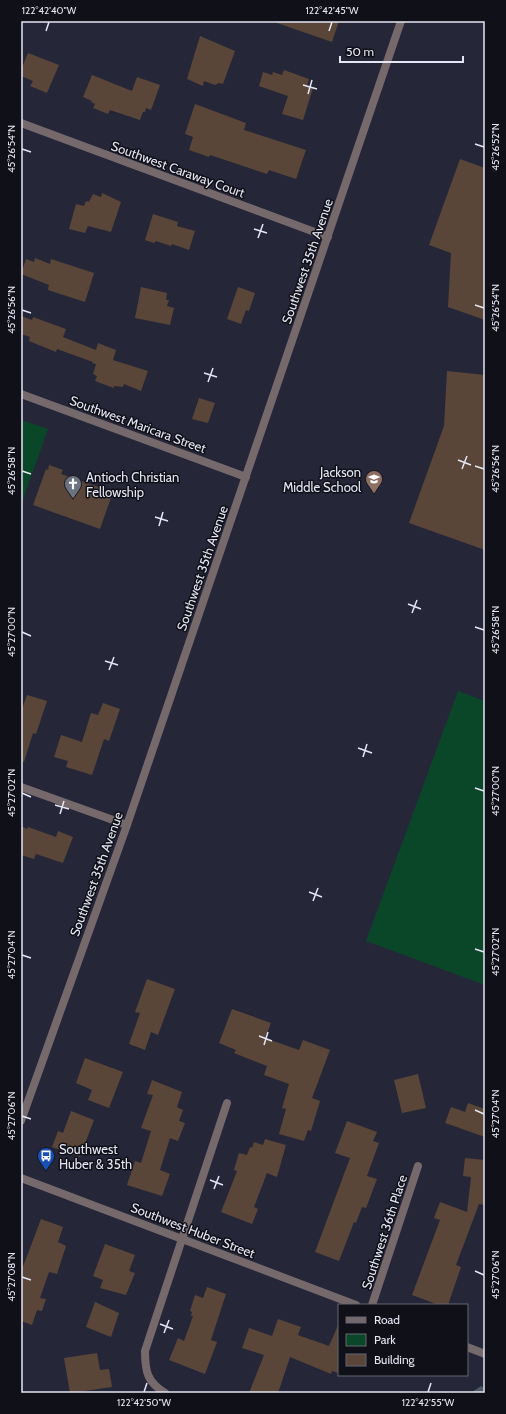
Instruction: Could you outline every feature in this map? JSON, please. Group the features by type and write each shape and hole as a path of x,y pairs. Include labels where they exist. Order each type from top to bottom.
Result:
{"street":[{"name":"Southwest 35th Avenue","path":"21,1121 126,825 401,21"},
{"name":"Southwest Caraway Court","path":"21,123 328,238"},
{"name":"Southwest Maricara Street","path":"21,394 246,477"},
{"path":"21,787 126,825"},
{"path":"165,1393 155,1388 145,1371 144,1351 227,1103"},
{"name":"Southwest 36th Place","path":"372,1304 418,1166"},
{"name":"Southwest Huber Street","path":"21,1178 353,1304"},
{"path":"468,1347 485,1354"}],"green space":[{"path":"21,420 48,429 21,505"},
{"path":"458,691 485,701 485,985 366,941"}],"building":[{"path":"277,21 339,21 332,42 277,23"},
{"path":"200,36 235,51 223,84 219,83 215,85 204,81 203,86 187,79"},
{"path":"28,53 59,65 47,93 30,86 33,81 21,76 21,70"},
{"path":"284,70 309,79 307,86 313,88 303,120 282,114 288,96 259,86 263,72 272,75 273,72 282,75"},
{"path":"92,75 132,91 137,77 160,85 151,110 146,108 140,120 110,110 108,114 93,108 95,104 83,97"},
{"path":"195,104 246,123 244,130 306,150 296,179 269,170 267,174 210,155 209,157 189,150 193,137 185,134"},
{"path":"460,159 485,168 485,320 448,307 451,253 429,245"},
{"path":"102,193 121,202 111,232 88,226 85,233 69,229 76,204 84,206 86,201 89,202 93,194 101,197"},
{"path":"153,214 178,222 177,226 195,231 189,250 172,244 171,246 156,241 154,243 145,240"},
{"path":"35,258 50,264 51,259 94,273 85,302 48,290 49,285 21,274 26,259 34,262"},
{"path":"141,287 167,293 166,300 169,300 167,306 174,308 170,325 135,318"},
{"path":"238,287 255,293 249,311 246,310 241,324 227,319"},
{"path":"21,316 32,320 33,317 66,329 63,337 96,350 98,343 116,350 113,360 148,371 141,391 124,384 123,387 114,386 114,388 95,381 97,376 93,374 96,364 92,363 93,362 57,349 56,352 29,341 30,337 21,334"},
{"path":"447,371 485,375 485,550 409,523 444,426"},
{"path":"199,398 215,403 208,423 192,419"},
{"name":"Antioch Christian Fellowship","path":"49,465 63,470 61,474 113,492 100,529 33,505 46,469 48,470"},
{"path":"27,695 47,701 36,734 33,733 24,762 21,761 21,712"},
{"path":"103,703 120,709 109,741 104,739 92,775 66,767 68,761 54,757 61,735 82,742 91,713 98,715"},
{"path":"21,826 56,837 58,831 73,837 63,863 36,854 34,859 21,855"},
{"path":"147,979 175,989 158,1035 151,1032 145,1050 129,1044 140,1013 135,1012"},
{"path":"232,1009 271,1023 265,1038 299,1050 303,1040 330,1050 312,1098 320,1101 311,1131 308,1130 304,1141 279,1134 286,1109 282,1108 289,1084 264,1075 267,1066 234,1053 236,1050 219,1043"},
{"path":"85,1058 123,1072 109,1108 88,1100 92,1090 76,1083"},
{"path":"418,1074 426,1108 402,1113 394,1080"},
{"path":"152,1080 182,1092 177,1107 183,1110 179,1121 185,1123 178,1141 170,1138 160,1170 170,1174 162,1196 127,1185 135,1161 141,1163 151,1131 141,1128 153,1095 147,1094"},
{"path":"468,1103 485,1109 485,1137 445,1123 451,1107 465,1112"},
{"path":"71,1111 94,1120 80,1157 52,1147 58,1131 63,1133"},
{"path":"347,1121 377,1132 373,1141 379,1143 367,1176 377,1179 366,1208 362,1207 356,1223 354,1222 339,1261 315,1252 350,1158 335,1153"},
{"path":"265,1139 286,1145 277,1177 267,1173 254,1207 258,1209 252,1224 221,1212 237,1171 234,1170 239,1153 247,1155 254,1142 263,1145"},
{"path":"465,1158 485,1160 485,1205 479,1204 456,1265 461,1267 448,1304 436,1304 412,1295 440,1220 434,1218 440,1202 467,1212 471,1177 463,1176"},
{"path":"41,1219 63,1227 58,1242 66,1246 57,1274 49,1272 40,1298 46,1299 42,1311 37,1310 32,1325 21,1321 21,1272"},
{"path":"105,1244 135,1255 129,1271 135,1273 126,1295 100,1288 103,1280 93,1276"},
{"path":"207,1287 226,1294 211,1340 217,1342 205,1374 169,1360 178,1338 184,1341 193,1316 191,1316 192,1312 190,1311 195,1295 203,1298"},
{"path":"95,1302 119,1313 111,1337 86,1327"},
{"path":"278,1319 301,1327 298,1335 329,1346 338,1325 338,1373 332,1371 331,1374 290,1357 278,1393 249,1393 264,1355 242,1348 249,1328 272,1336"},
{"path":"97,1353 100,1370 109,1369 112,1387 70,1393 64,1358"}],"waterway":[{"path":"475,1393 481,1389"}],"place":[{"name":"Jackson Middle School","path":"374,494"},
{"name":"Antioch Christian Fellowship","path":"73,499"},
{"name":"Southwest Huber & 35th","path":"46,1171"}]}
